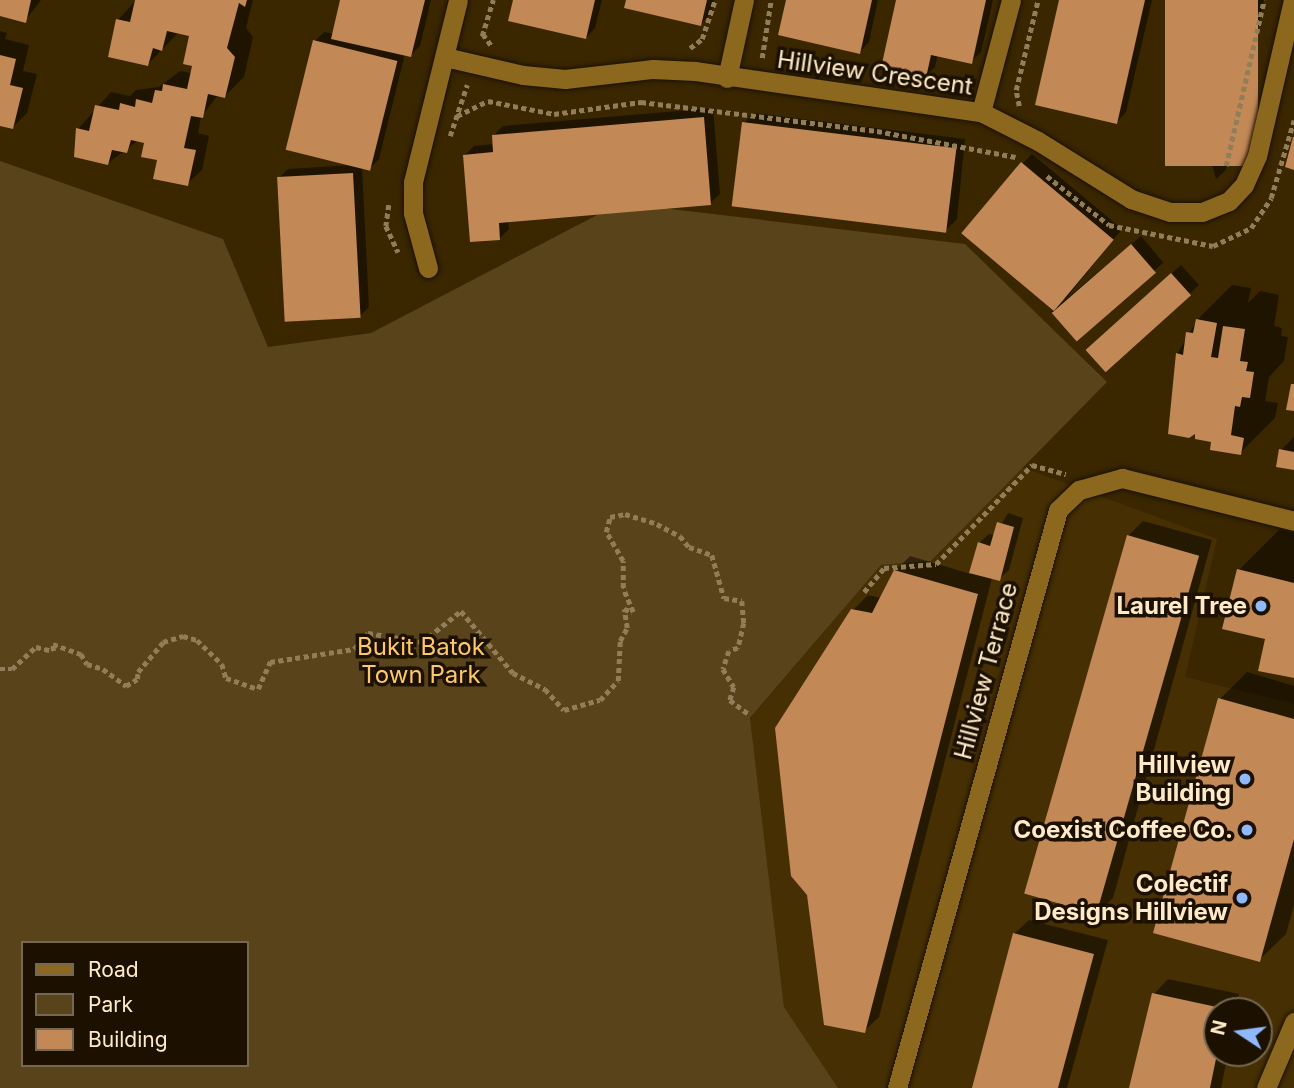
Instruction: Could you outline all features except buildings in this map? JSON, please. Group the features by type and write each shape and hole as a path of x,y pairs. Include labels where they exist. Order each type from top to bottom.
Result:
{"street":[{"path":"428,268 413,213 413,182 458,0"},
{"path":"727,78 744,0"},
{"path":"981,112 1011,0"},
{"name":"Hillview Crescent","path":"444,57 565,79 653,69 981,112 1038,141 1131,199 1170,212 1202,212 1237,193 1257,156 1293,0"},
{"name":"Hillview Terrace","path":"897,1088 1052,523 1067,500 1099,482 1122,478 1294,521"},
{"path":"1266,1088 1294,1022"}],"path":[{"path":"448,141 493,0"},
{"path":"685,53 702,39 715,0"},
{"path":"766,63 762,48 771,0"},
{"path":"1023,116 1016,90 1038,0"},
{"path":"457,116 488,101 554,114 641,102 954,142 1026,160"},
{"path":"1041,169 1070,199 1109,225 1164,240 1213,246 1251,228 1271,198 1294,120"},
{"path":"864,592 884,568 936,564 1032,465 1099,482"},
{"path":"0,669 12,669 36,648 53,651 53,644 81,654 87,664 103,669 126,686 137,679 138,672 163,642 183,636 197,639 222,664 226,678 258,689 270,662 354,649 368,633 422,642 461,611 513,673 545,689 564,710 600,700 618,681 620,641 627,628 624,609 633,612 623,588 624,561 606,532 610,517 625,514 657,524 680,536 689,547 712,555 724,598 742,601 744,623 738,648 729,651 723,669 734,687 730,700 750,715"}],"shaded area":[{"path":"1021,467 1217,539 1185,677 1294,704 1294,1088 838,1088 784,1007 750,719 881,565 932,561"}],"green space":[{"name":"Bukit Batok Town Park","path":"0,161 223,239 268,347 371,333 620,203 965,244 1107,382 931,561 881,565 750,718 784,1007 838,1088 0,1088"}],"place":[{"name":"Laurel Tree","path":"1261,606"},
{"name":"Hillview Building","path":"1245,779"},
{"name":"Coexist Coffee Co.","path":"1247,830"},
{"name":"Colectif Designs Hillview","path":"1242,898"}]}
